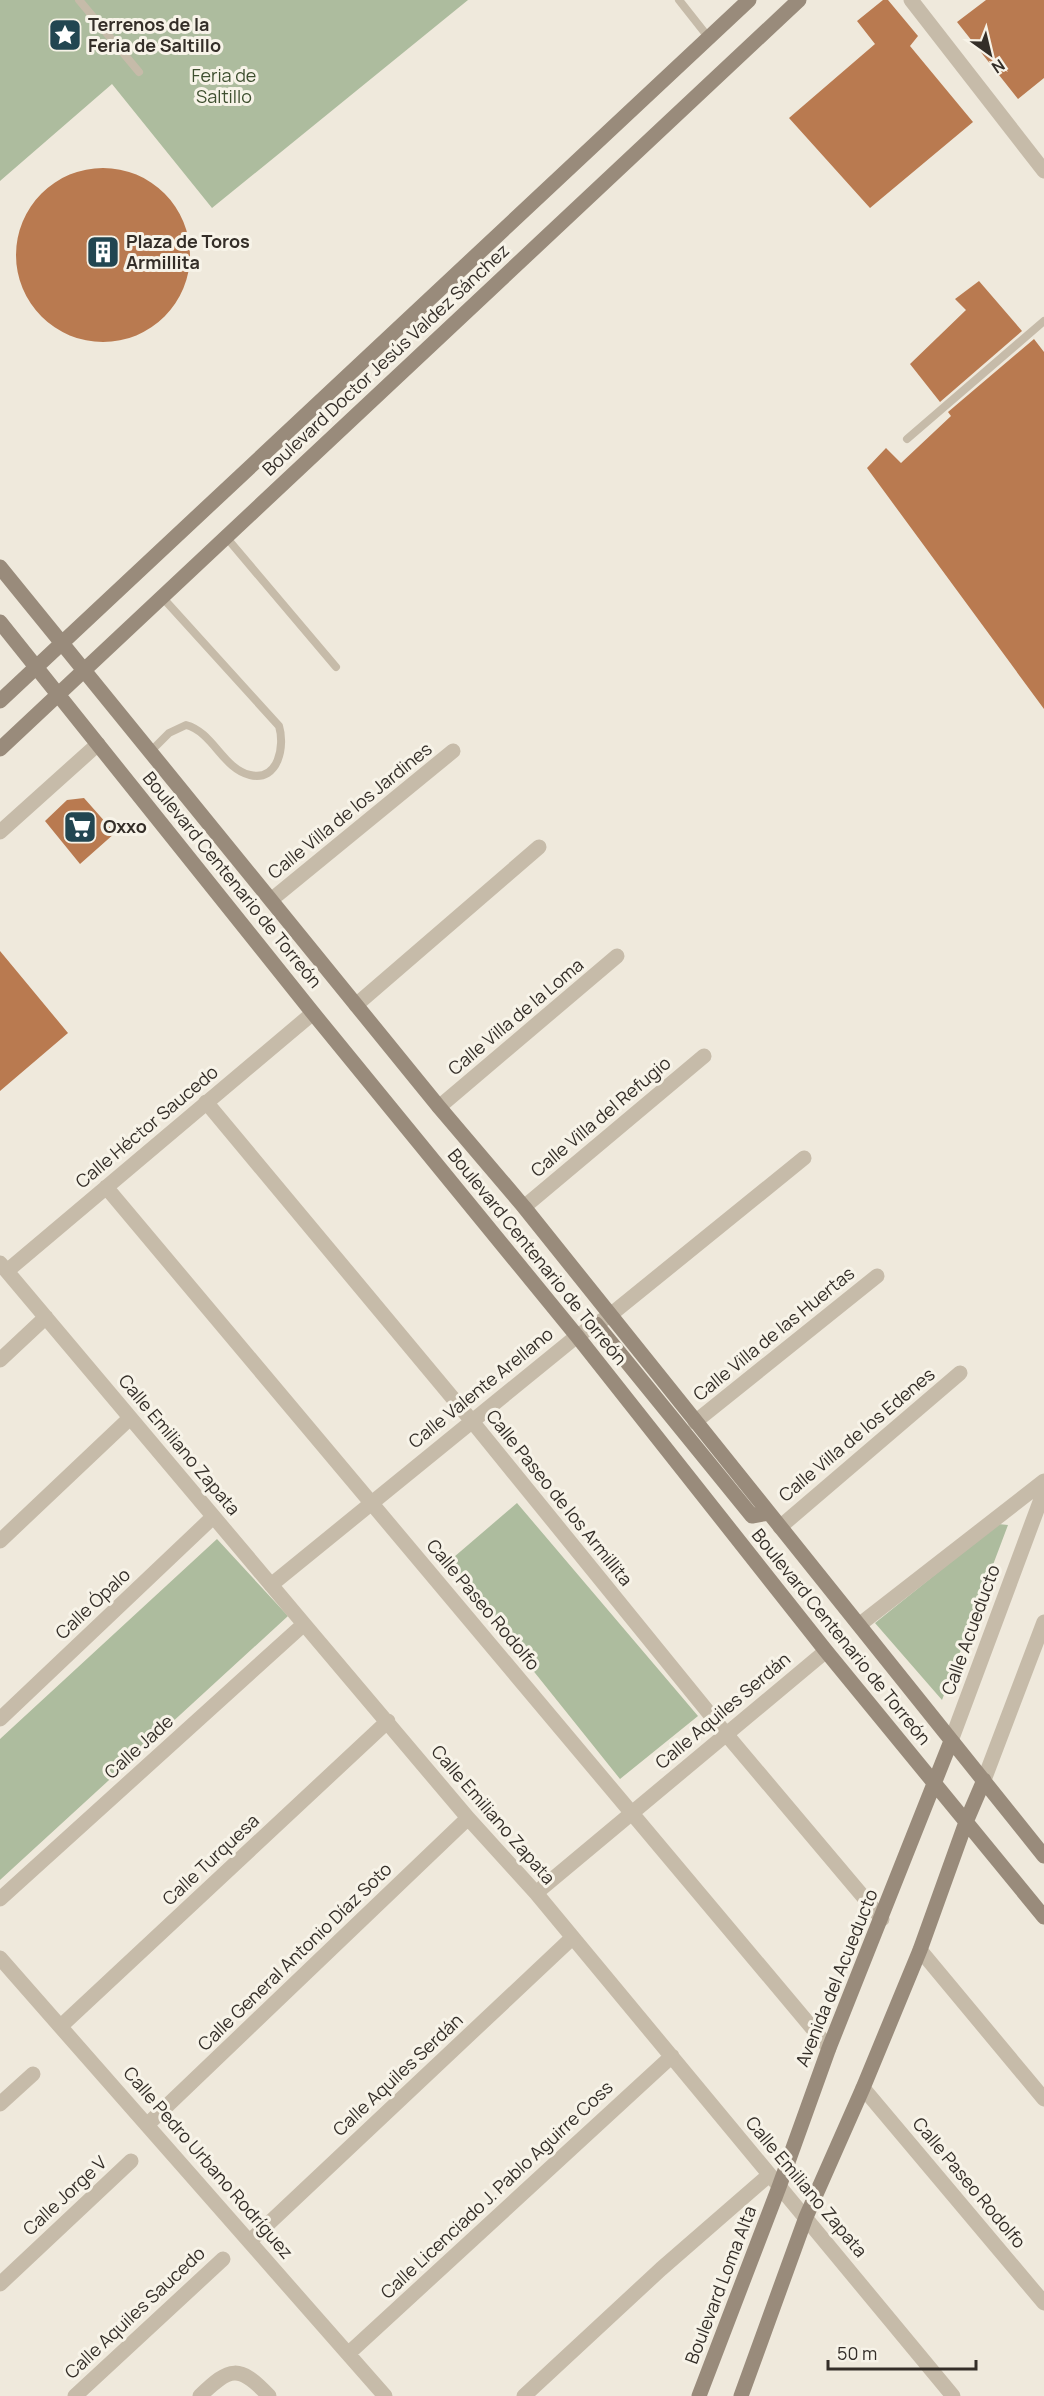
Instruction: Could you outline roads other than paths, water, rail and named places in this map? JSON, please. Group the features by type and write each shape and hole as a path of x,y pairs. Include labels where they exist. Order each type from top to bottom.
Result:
{"street":[{"name":"Boulevard Doctor Jesús Valdez Sánchez","path":"0,701 749,0"},
{"name":"Boulevard Doctor Jesús Valdez Sánchez","path":"0,749 800,0"},
{"path":"910,0 1044,171"},
{"name":"Boulevard Centenario de Torreón","path":"0,567 439,1107 524,1207 602,1320 695,1422 1044,1856"},
{"name":"Boulevard Centenario de Torreón","path":"0,622 577,1336 826,1651 1044,1917"},
{"path":"0,832 98,744"},
{"name":"Calle Villa de los Jardines","path":"272,900 453,751"},
{"path":"356,1005 539,848"},
{"name":"Calle Villa de la Loma","path":"439,1107 617,956"},
{"name":"Calle Héctor Saucedo","path":"3,1267 106,1187 314,1013"},
{"name":"Calle Villa del Refugio","path":"524,1207 704,1056"},
{"name":"Calle Paseo de los Armillita","path":"206,1102 471,1420 726,1734 882,1919"},
{"name":"Calle Valente Arellano","path":"271,1585 471,1420 577,1336 602,1320 804,1158"},
{"name":"Calle Paseo Rodolfo","path":"106,1187 830,2049"},
{"name":"Calle Emiliano Zapata","path":"3,1267 468,1818 536,1893 953,2396"},
{"name":"Calle Villa de las Huertas","path":"695,1422 878,1276"},
{"path":"0,1360 46,1317"},
{"path":"602,1320 752,1516 769,1513"},
{"name":"Calle Villa de los Edenes","path":"780,1527 960,1373"},
{"path":"0,1541 130,1418"},
{"path":"859,1625 1044,1481"},
{"name":"Calle Acueducto","path":"934,1783 1044,1491"},
{"name":"Calle Ópalo","path":"0,1719 213,1517"},
{"path":"741,2396 806,2217 920,1950 966,1822 1044,1622"},
{"name":"Calle Jade","path":"0,1899 304,1624"},
{"name":"Calle Aquiles Serdán","path":"536,1893 826,1651"},
{"name":"Calle Turquesa","path":"61,2026 388,1721"},
{"name":"Avenida del Acueducto","path":"779,2187 830,2049 934,1783"},
{"name":"Calle General Antonio Díaz Soto","path":"148,2124 468,1818"},
{"name":"Calle Aquiles Serdán","path":"251,2240 572,1938"},
{"path":"920,1950 1044,2099"},
{"name":"Calle Pedro Urbano Rodríguez","path":"0,1958 251,2240 386,2396"},
{"name":"Calle Licenciado J. Pablo Aguirre Coss","path":"349,2353 672,2056"},
{"path":"0,2104 33,2074"},
{"name":"Calle Paseo Rodolfo","path":"863,2088 1044,2303"},
{"name":"Calle Jorge V","path":"0,2284 131,2161"},
{"path":"524,2396 661,2269 769,2175"},
{"name":"Boulevard Loma Alta","path":"699,2396 779,2187"},
{"name":"Calle Aquiles Saucedo","path":"75,2396 223,2259"},
{"path":"200,2396 215,2381 228,2373 238,2372 254,2381 269,2396"}],"lane":[{"path":"79,0 139,72"},
{"path":"679,0 708,38"},
{"path":"907,439 1044,321"},
{"path":"226,537 336,667"},
{"path":"150,752 169,733 186,725 201,732 241,772 253,776 265,774 274,766 283,747 279,726 162,597"}],"place":[{"name":"Terrenos de la Feria de Saltillo","path":"65,35"},
{"name":"Plaza de Toros Armillita","path":"103,252"},
{"name":"Oxxo","path":"80,827"}],"park label":[{"name":"Feria de Saltillo","path":"224,86"}]}
